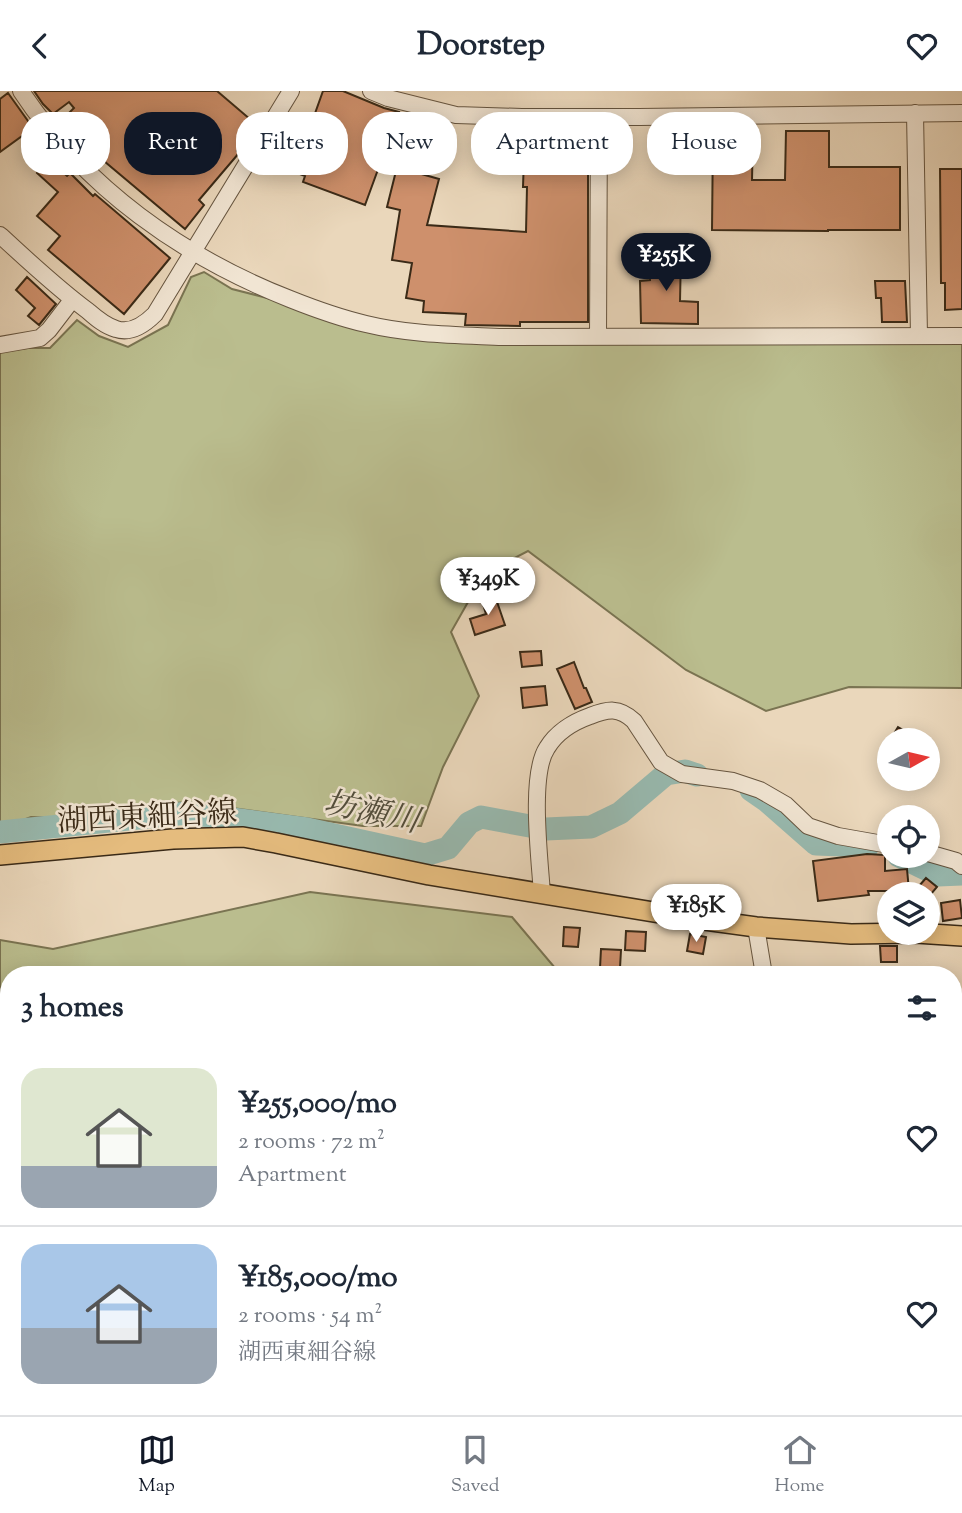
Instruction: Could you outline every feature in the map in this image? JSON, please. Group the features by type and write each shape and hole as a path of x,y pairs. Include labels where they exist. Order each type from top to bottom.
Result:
{"main road":[{"name":"湖西東細谷線","path":"0,855 173,839 243,838 429,875 756,927 851,934 916,933 962,936"}],"street":[{"path":"21,91 68,153 102,185 193,253 255,285 324,313 367,325 432,334 503,337 962,336"},
{"path":"0,235 72,300 103,323 117,330 132,330 155,314 292,91"},
{"path":"371,91 388,99 456,115 471,115"},
{"path":"915,113 919,336"},
{"path":"633,117 962,113"},
{"path":"598,175 598,337"},
{"path":"0,345 40,338 72,300"},
{"path":"542,894 537,818 538,783 546,748 557,735 579,720 610,711 619,710 629,716 661,762 682,774 733,781 761,790 786,805 808,826 838,836 877,843"},
{"path":"940,856 962,865"},
{"path":"756,927 763,966"}],"green space":[{"path":"204,272 232,289 334,315 416,332 962,336 962,688 849,687 766,711 686,670 528,551 503,564 476,588 451,632 479,696 443,767 421,826 363,826 189,802 174,803 139,813 61,818 31,817 15,823 0,824 0,352 50,348 77,320 99,336 128,347 168,325 191,277"},
{"path":"310,892 512,917 553,966 0,966 0,940 53,949"}],"building":[{"path":"34,91 217,91 242,112 236,112 236,157 222,173 222,112 124,112 124,175 220,175 199,200 204,205 185,229 110,166 110,112 70,112 74,108 69,102 56,112 51,112"},
{"path":"323,91 343,91 399,112 362,112 362,175 376,175 365,205 303,182 305,176 302,175 348,175 348,112 316,112"},
{"path":"8,93 22,112 21,137 0,152 0,99"},
{"path":"786,131 829,131 829,167 900,167 900,230 712,230 713,175 752,175 752,180 785,180"},
{"path":"940,169 962,169 962,309 945,310 945,283 941,283"},
{"path":"39,175 72,175 93,196 95,194 170,258 124,314 48,250 60,236 37,216 58,192"},
{"path":"395,175 425,175 439,179 427,225 526,232 527,187 523,187 523,175 588,175 588,322 520,322 520,326 465,325 466,314 423,312 424,301 406,298 412,263 392,260 400,210 387,207"},
{"path":"649,253 681,253 680,301 698,302 698,324 641,323 640,281 650,280"},
{"path":"27,277 56,304 39,325 28,316 35,308 16,290"},
{"path":"875,281 905,281 907,322 882,322 881,298 876,298"},
{"path":"495,596 505,625 475,635 470,619 486,614 482,601"},
{"path":"541,651 542,665 522,667 520,652"},
{"path":"574,662 592,702 575,709 557,669"},
{"path":"545,686 547,705 523,708 521,688"},
{"path":"877,855 877,868 885,868 885,871 907,869 908,882 877,882 877,891 868,891 869,895 818,901 813,861"},
{"path":"960,900 962,918 943,921 941,903"},
{"path":"564,927 580,928 578,947 563,946"},
{"path":"626,931 646,932 645,951 625,950"},
{"path":"690,934 706,937 703,954 687,951"},
{"path":"880,946 897,946 897,962 881,962"},
{"path":"601,949 621,950 620,966 600,966"}],"waterway":[{"name":"坊瀬川","path":"0,832 188,813 307,829 425,855 448,848 469,823 481,817 546,829 591,827 620,813 666,774 685,771 697,775"},
{"name":"坊瀬川","path":"751,790 816,844 868,846"},
{"name":"坊瀬川","path":"924,868 938,875 962,874"}]}
